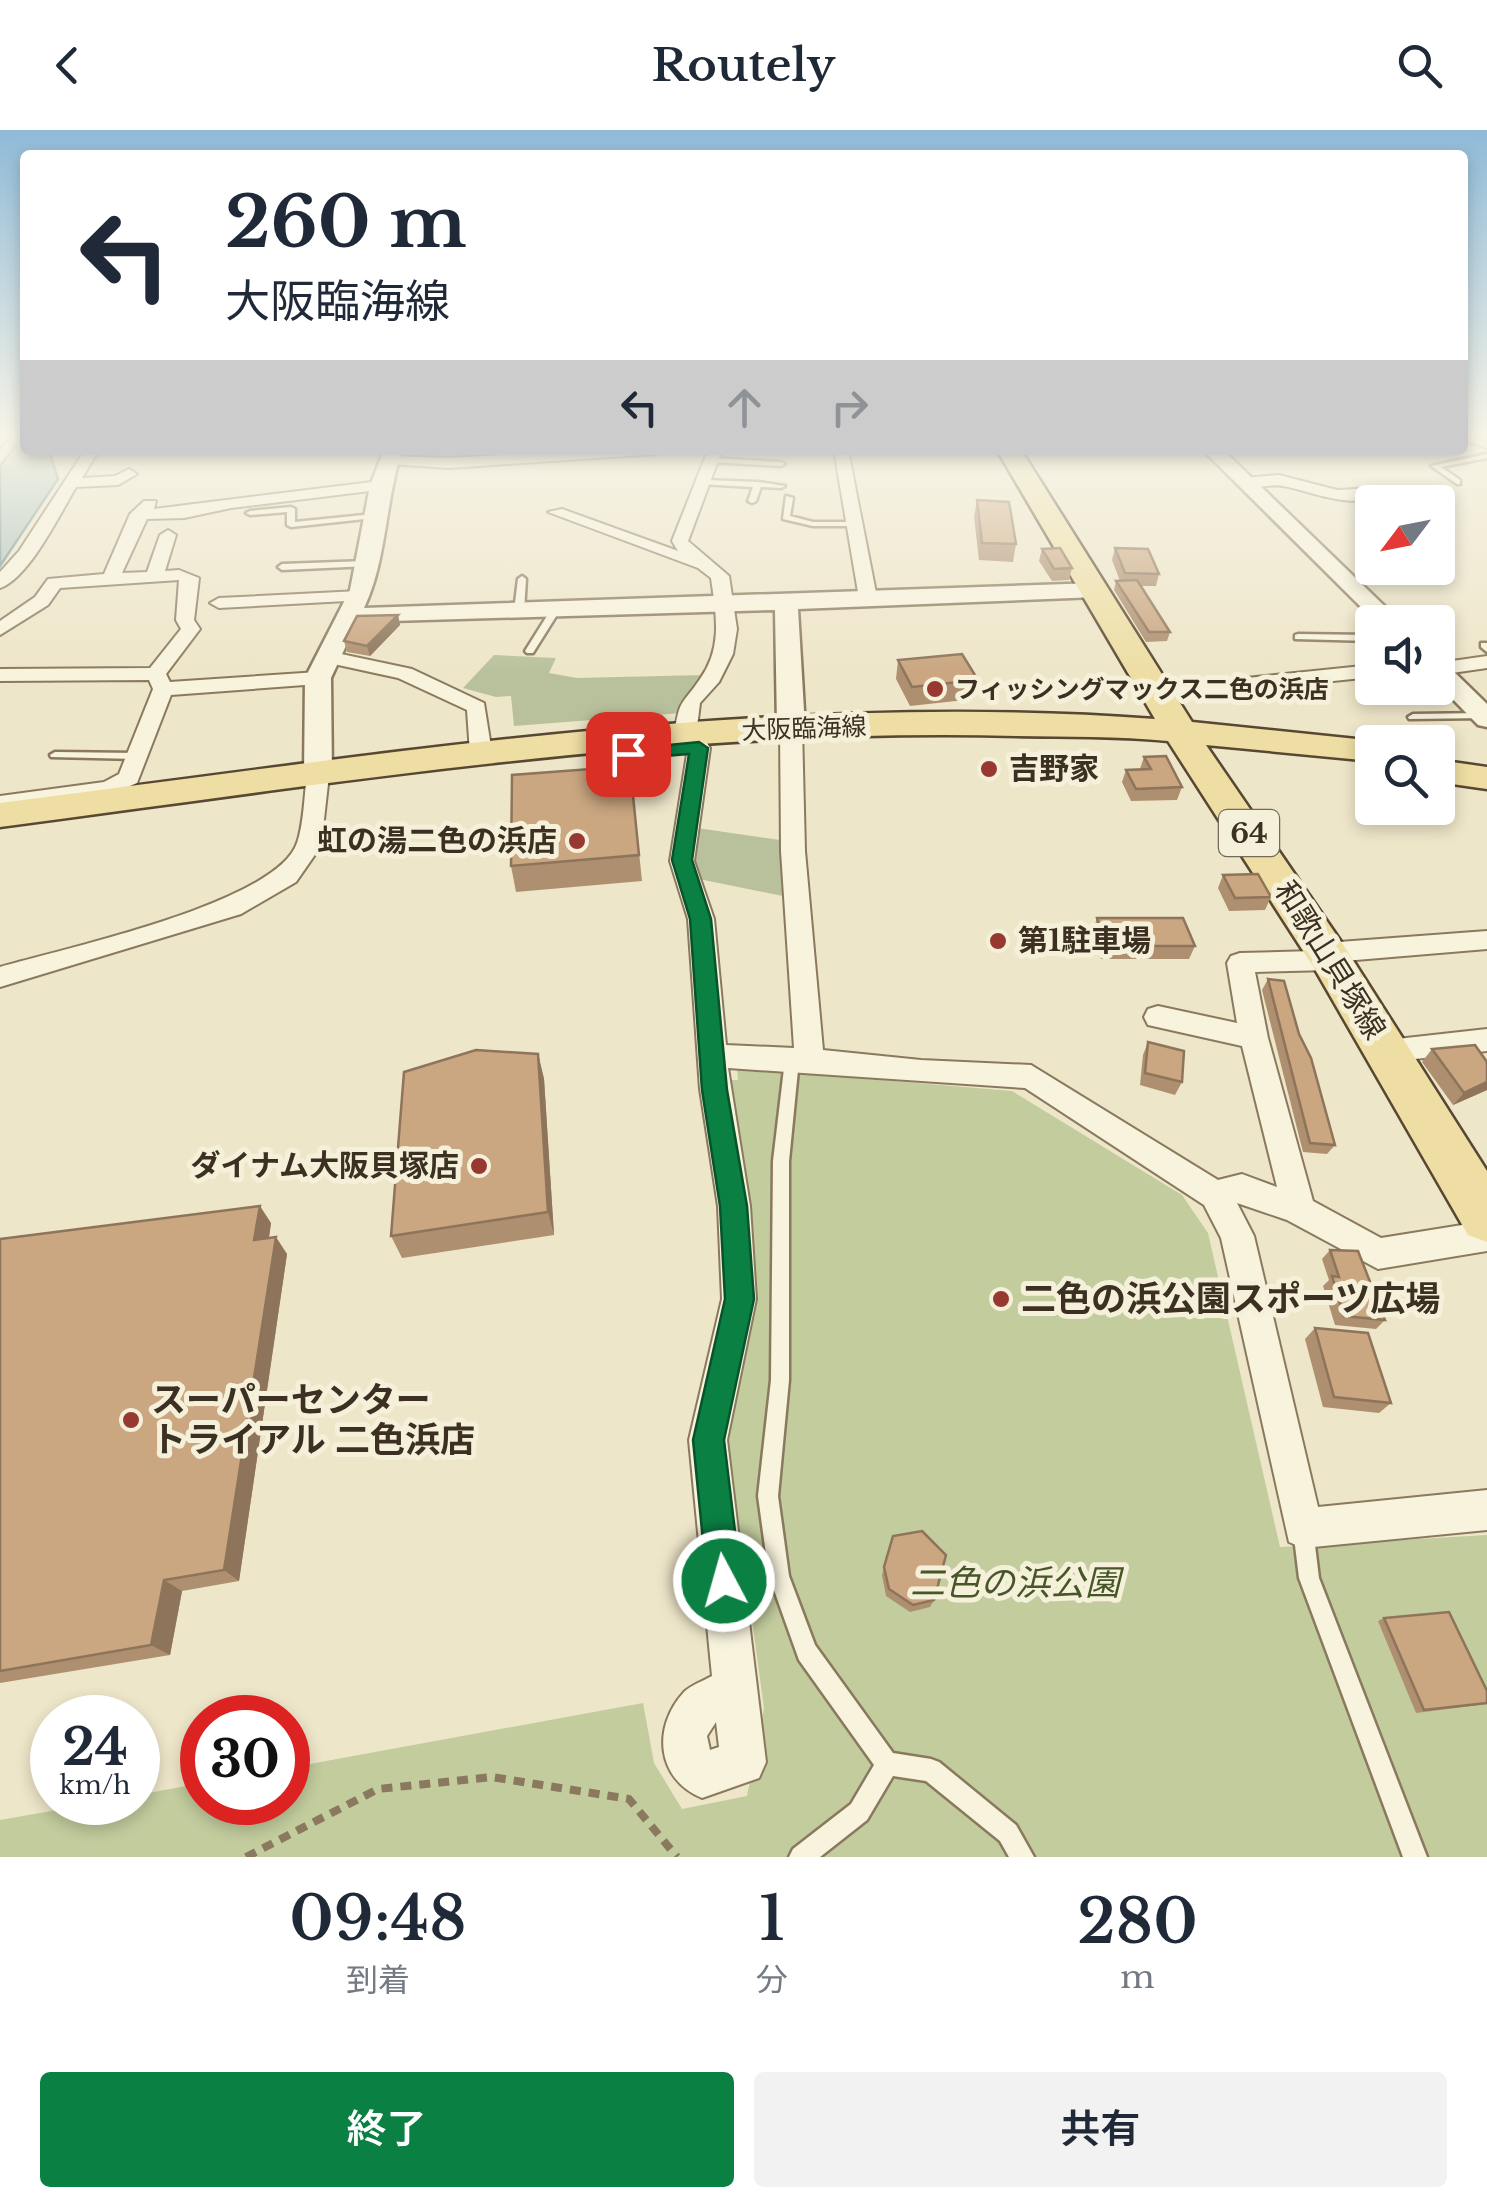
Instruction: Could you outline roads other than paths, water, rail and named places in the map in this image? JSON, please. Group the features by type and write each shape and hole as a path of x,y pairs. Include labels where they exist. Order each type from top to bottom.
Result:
{"main road":[{"name":"和歌山貝塚線","path":"1048,513 1185,739 1329,956 1487,1218"},
{"name":"大阪臨海線","path":"0,832 482,753 790,735 1185,739 1355,749"},
{"name":"大阪臨海線","path":"1185,739 1355,762"},
{"name":"大阪臨海線","path":"0,815 692,741"},
{"path":"1455,759 1487,762"},
{"path":"1455,773 1487,778"}],"street":[{"path":"0,583 26,554 52,513"},
{"path":"110,580 144,513"},
{"path":"0,977 232,908 287,876 310,846 322,668 355,605 375,513"},
{"path":"566,513 660,547 687,564 705,566"},
{"path":"691,513 680,540 682,548 720,576 726,606 723,654 709,682 690,702 692,741 682,860 701,919 713,1056 734,1206 739,1299 708,1440 736,1687"},
{"path":"854,513 868,598"},
{"path":"1275,513 1371,605"},
{"path":"154,577 168,535"},
{"path":"0,630 42,601 54,582 190,578 185,620 191,629 159,681 129,778 109,788 0,804"},
{"path":"219,603 519,611 1096,590"},
{"path":"786,601 801,1060"},
{"path":"1455,664 1486,652"},
{"path":"0,675 159,681 322,668 398,670 441,686 478,707 482,753"},
{"path":"1160,692 1355,673"},
{"path":"1455,687 1485,718"},
{"path":"1299,1210 1254,1038 1240,964 1487,940"},
{"path":"1158,1017 1254,1038"},
{"path":"1388,1052 1487,1040"},
{"path":"713,1056 1031,1078 1215,1195 1237,1236 1303,1528 1487,1510"},
{"path":"1215,1195 1242,1188 1299,1210 1378,1254 1487,1236"}],"lane":[{"path":"291,513 291,525 374,516"},
{"path":"787,513 786,517 813,524 856,524"},
{"path":"282,567 366,564"},
{"path":"519,611 522,579"},
{"path":"530,651 555,610"},
{"path":"1298,637 1355,638"},
{"path":"1413,717 1485,718"},
{"path":"55,755 137,756"},
{"path":"801,1060 781,1160 780,1380 768,1496 779,1576 807,1652 886,1764 931,1770 1008,1833 1022,1857"},
{"path":"1303,1528 1309,1578 1416,1857"},
{"path":"801,1857 859,1812 886,1764"}],"water":[{"path":"0,513 36,513 0,566"}],"place":[{"name":"フィッシングマックス二色の浜店","path":"935,689"},
{"name":"吉野家","path":"989,769"},
{"name":"虹の湯二色の浜店","path":"577,841"},
{"name":"第1駐車場","path":"998,941"},
{"name":"ダイナム大阪貝塚店","path":"479,1166"},
{"name":"二色の浜公園スポーツ広場","path":"1001,1299"},
{"name":"スーパーセンター トライアル 二色浜店","path":"131,1420"}],"park label":[{"name":"二色の浜公園","path":"1015,1583"}]}
